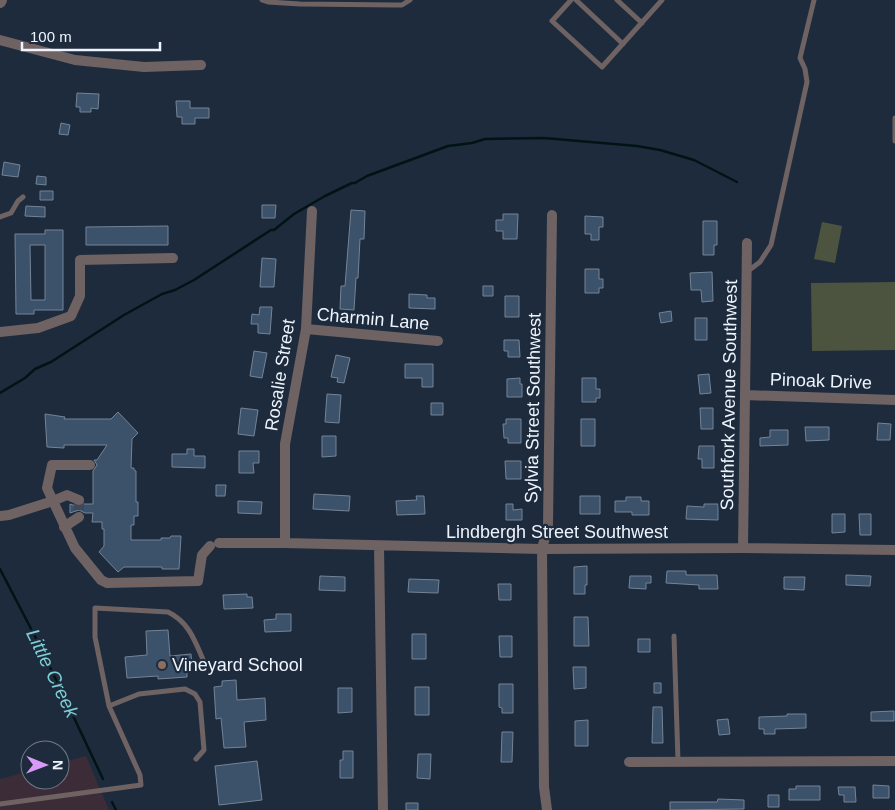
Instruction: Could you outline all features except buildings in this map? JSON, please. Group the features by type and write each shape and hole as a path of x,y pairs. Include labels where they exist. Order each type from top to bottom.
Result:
{"street":[{"path":"0,40 75,60 144,67 201,65"},
{"name":"Rosalie Street","path":"285,543 285,444 306,329 312,212"},
{"name":"Sylvia Street Southwest","path":"547,810 544,787 542,549 548,525 552,215"},
{"name":"Southfork Avenue Southwest","path":"743,548 747,243"},
{"path":"0,332 38,328 71,316 80,296 80,260 173,258"},
{"name":"Charmin Lane","path":"306,329 438,341"},
{"name":"Pinoak Drive","path":"745,395 895,400"},
{"path":"79,517 64,527 47,488 52,464 90,465"},
{"path":"0,516 53,501 66,494 78,500"},
{"name":"Lindbergh Street Southwest","path":"64,527 75,548 101,580 107,583 198,581 202,555 214,544 285,543 542,549 743,548 895,550"},
{"path":"380,546 383,810"},
{"path":"629,762 895,761"}],"lane":[{"path":"262,0 268,2 368,5 402,5 410,0"},
{"path":"571,0 552,21 602,67 662,0"},
{"path":"576,0 623,44"},
{"path":"617,0 642,23"},
{"path":"747,271 760,262 771,245 807,82 805,69 800,58 814,0"},
{"path":"895,118 895,141"},
{"path":"0,217 10,213 18,200 23,197"},
{"path":"0,804 141,786 140,775 109,706 94,637 95,608 168,612 176,616 190,629 204,662 223,669"},
{"path":"674,636 678,762"},
{"path":"109,706 139,694 185,689 195,694 200,702 204,750 196,759"}],"shaded area":[{"path":"86,756 109,810 0,810 0,779 20,774 20,790 70,790 70,760"}],"green space":[{"path":"822,222 842,226 835,263 814,259"},
{"path":"895,282 895,350 812,351 811,283"}],"waterway":[{"path":"0,393 25,378 35,369 51,362 124,315 162,294 175,290 194,280 271,230 274,230 294,214 325,196 367,176 448,146 472,143 485,139 544,138 637,146 660,150 694,160 737,182"},
{"name":"Little Creek","path":"0,569 40,646 103,779"},
{"name":"Little Creek","path":"112,802 116,810"}],"tunnel":[{"path":"79,500 79,517"}],"place":[{"name":"Vineyard School","path":"162,665"}]}
